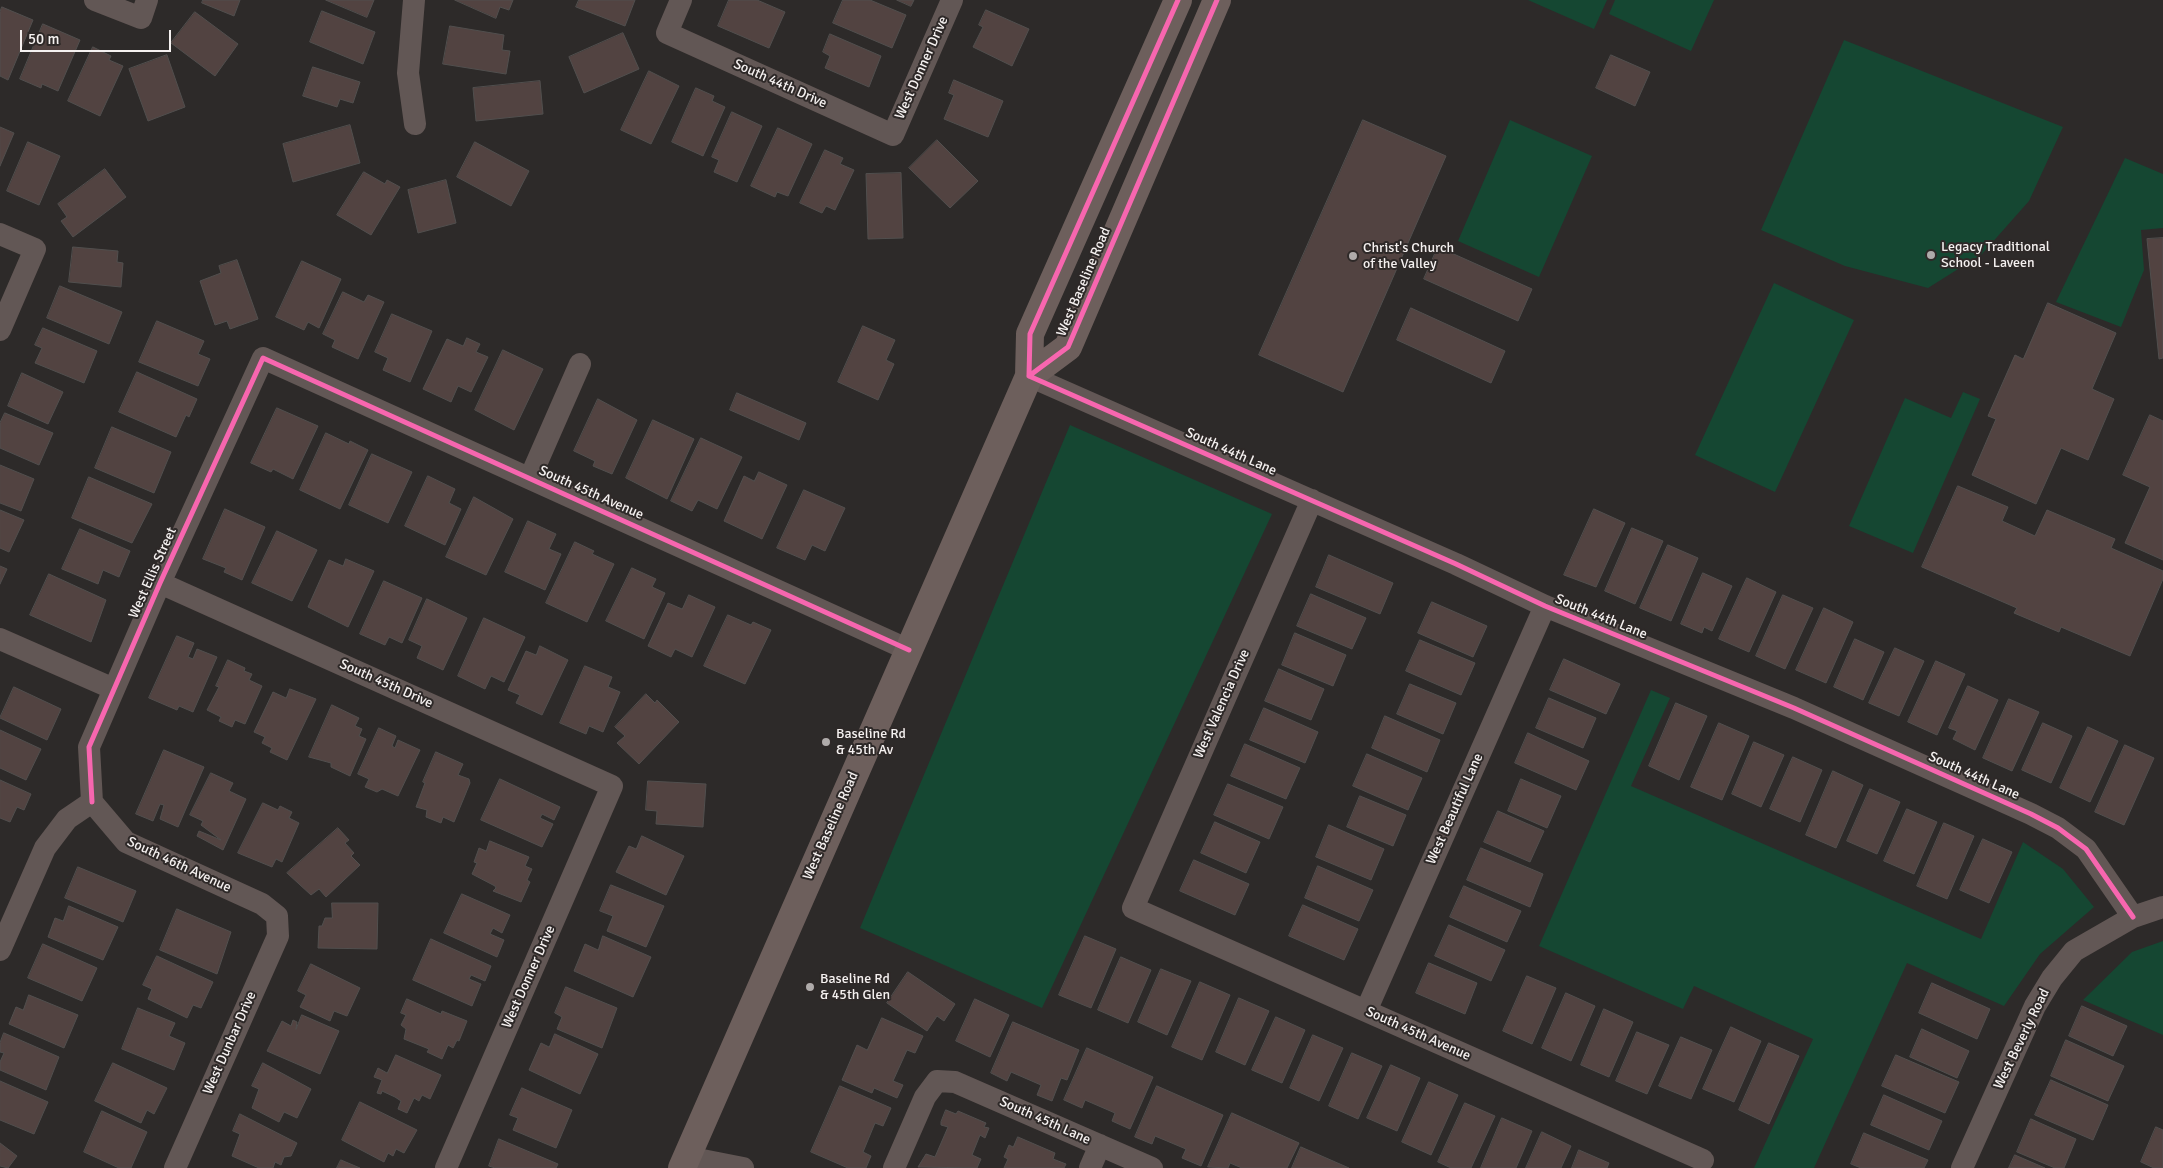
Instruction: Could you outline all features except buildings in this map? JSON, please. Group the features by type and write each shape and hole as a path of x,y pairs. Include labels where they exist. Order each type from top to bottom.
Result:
{"main road":[{"name":"West Baseline Road","path":"690,1164 908,650 1029,376 1030,334 1178,0"},
{"name":"West Baseline Road","path":"1029,376 1068,347 1217,0"}],"street":[{"path":"95,0 144,9"},
{"path":"414,0 408,73 415,124"},
{"name":"South 44th Drive","path":"682,0 667,33 893,135"},
{"name":"West Donner Drive","path":"893,135 952,0"},
{"path":"0,234 35,249 0,330"},
{"name":"South 45th Avenue","path":"263,358 908,650"},
{"name":"West Ellis Street","path":"92,802 88,747 160,583 263,358"},
{"path":"530,478 580,364"},
{"name":"South 44th Lane","path":"1029,376 1312,500 1545,606 1794,708 2058,828 2086,849 2133,917"},
{"name":"West Valencia Drive","path":"1133,908 1312,500"},
{"name":"South 45th Drive","path":"160,583 612,786"},
{"name":"West Beautiful Lane","path":"1366,1012 1545,606"},
{"path":"0,639 114,689"},
{"name":"West Donner Drive","path":"446,1168 612,786"},
{"path":"0,950 45,848 67,820 92,802"},
{"name":"South 46th Avenue","path":"92,802 126,842 262,904 277,916"},
{"name":"West Beverly Road","path":"1962,1168 2035,1006 2052,978 2074,951 2133,917 2163,907"},
{"name":"South 45th Avenue","path":"1133,908 1703,1160"},
{"name":"West Dunbar Drive","path":"175,1168 278,936 277,916"},
{"name":"South 45th Lane","path":"894,1168 925,1097 937,1081 955,1082 1152,1168"},
{"path":"1090,1168 1100,1145"},
{"path":"690,1164 743,1168"}],"green space":[{"path":"1528,0 1607,0 1594,29"},
{"path":"1615,0 1714,0 1691,51 1609,14"},
{"path":"1844,40 2063,127 2029,201 1982,254 1928,288 1845,266 1761,230"},
{"path":"1510,120 1592,156 1539,277 1458,241"},
{"path":"2125,158 2163,174 2163,228 2141,230 2144,270 2121,327 2056,302"},
{"path":"1774,283 1854,320 1775,492 1695,455"},
{"path":"1963,392 1980,399 1913,553 1849,526 1905,398 1951,418"},
{"path":"1070,425 1272,514 1042,1008 860,928"},
{"path":"1651,690 1670,698 1631,786 1981,939 2023,842 2063,869 2094,907 2040,954 2004,1006 1907,963 1814,1168 1754,1168 1813,1039 1694,986 1683,1009 1539,946"},
{"path":"2163,941 2163,1035 2083,1000 2132,952"}],"cycle path":[{"path":"1029,376 1030,334 1178,0"},
{"path":"1029,376 1068,347 1217,0"},
{"path":"92,802 89,747 160,583 263,358 909,650"},
{"path":"1029,376 1456,564 1545,606 1794,708 2031,814 2058,828 2086,849 2133,917"}],"place":[{"name":"Legacy Traditional School - Laveen","path":"1931,255"},
{"name":"Christ's Church of the Valley","path":"1353,256"},
{"name":"Baseline Rd & 45th Av","path":"826,742"},
{"name":"Baseline Rd & 45th Glen","path":"810,987"}]}
